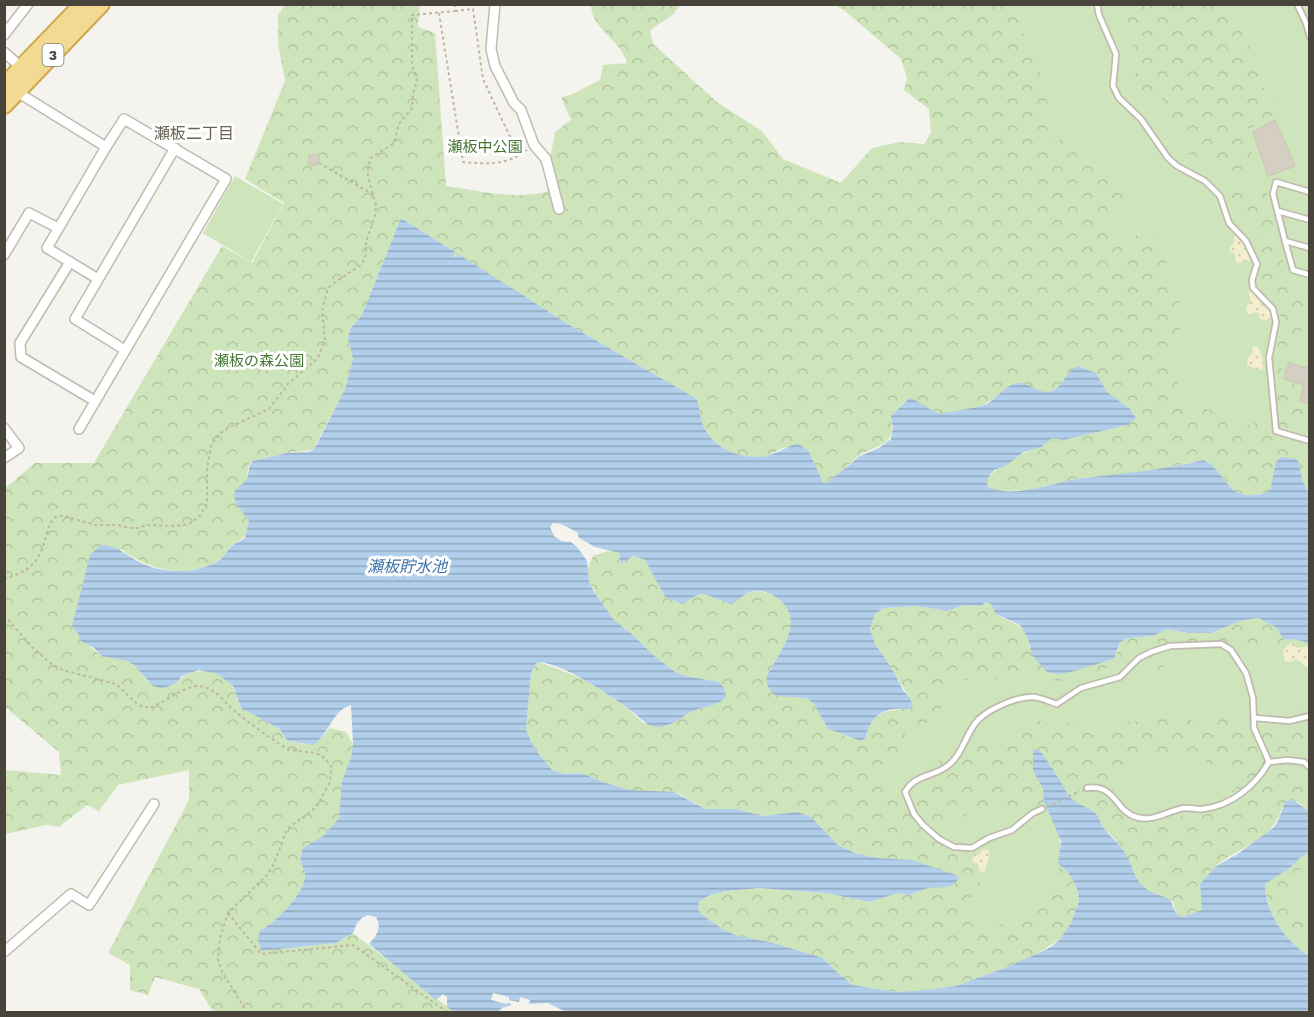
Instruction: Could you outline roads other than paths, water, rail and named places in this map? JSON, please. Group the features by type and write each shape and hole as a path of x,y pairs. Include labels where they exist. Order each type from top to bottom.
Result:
{"highway":[{"name":"3","path":"26,73 82,4"},
{"name":"3","path":"4,105 9,87 101,4"}],"street":[{"path":"4,35 28,4"},
{"path":"495,4 491,49 495,66 514,103 521,110 534,145 546,159 559,208"},
{"path":"4,52 26,73"},
{"path":"9,87 106,147"},
{"path":"79,429 226,178 124,119 47,248 98,279"},
{"path":"125,350 75,319 176,148"},
{"path":"4,255 29,213 58,228"},
{"path":"70,262 20,343 21,357 95,401"},
{"path":"4,428 19,448 4,458"},
{"path":"4,951 71,894 89,906 154,804"}],"lane":[{"path":"1097,4 1099,15 1116,54 1113,86 1119,98 1141,119 1168,158 1177,166 1206,181 1220,196 1229,223 1246,241 1257,264 1252,280 1253,288 1273,309 1276,322 1269,358 1276,430 1310,441"},
{"path":"1297,4 1310,38"},
{"path":"1310,192 1276,182 1273,194 1293,270 1310,275"},
{"path":"1278,211 1310,220"},
{"path":"1285,241 1310,248"},
{"path":"1042,809 1033,813 1012,830 989,838 972,848 954,847 923,825 914,814 905,792 917,779 936,773 950,764 963,748 978,720 1004,704 1022,698 1036,698 1057,704 1081,688 1120,677 1139,658 1170,646 1221,644 1231,650 1246,673 1253,698 1254,728 1269,762"},
{"path":"1255,718 1288,721 1310,716"},
{"path":"1087,788 1106,790 1123,810 1146,820 1182,808 1203,809 1238,796 1252,786 1269,762 1287,760 1304,762 1310,768"}],"water":[{"name":"瀬板貯水池","path":"401,218 455,252 453,256 456,257 458,254 571,326 697,399 706,431 724,449 741,455 759,457 771,455 797,443 808,450 823,482 827,483 860,456 879,448 891,439 893,427 891,416 909,398 938,413 962,410 987,404 1008,387 1017,383 1026,384 1043,392 1052,391 1078,366 1096,373 1107,392 1129,408 1136,418 1127,425 1064,440 1052,438 1041,447 1024,452 1005,466 994,470 986,481 989,488 1021,491 1074,480 1159,469 1203,460 1215,468 1234,490 1247,495 1256,495 1270,490 1276,462 1281,457 1296,459 1309,494 1309,643 1294,639 1284,640 1277,628 1259,618 1243,620 1211,633 1188,633 1167,629 1153,636 1129,638 1120,642 1114,659 1058,674 1047,672 1033,656 1027,637 1020,625 996,614 991,604 986,602 981,606 965,605 947,611 916,606 884,608 875,614 870,629 875,644 910,698 913,707 888,710 878,715 871,723 866,738 861,741 828,729 814,704 806,698 776,696 768,687 767,676 784,646 791,626 786,607 777,598 771,594 754,591 731,604 704,594 697,595 683,604 665,597 645,560 633,556 621,564 619,553 595,547 579,538 577,532 561,524 553,523 550,527 554,536 561,541 571,542 587,561 589,581 613,619 675,672 719,682 726,695 718,703 693,711 665,726 655,727 586,681 562,668 539,662 536,663 531,673 526,729 531,742 552,770 566,774 581,773 629,790 674,792 705,809 736,809 763,816 797,812 811,817 838,845 855,853 877,858 912,860 956,875 959,879 951,886 928,888 909,895 898,893 870,902 826,893 760,888 726,891 710,895 699,901 698,909 701,914 724,930 738,936 770,942 823,958 853,985 896,992 956,986 1002,969 1051,947 1071,923 1079,901 1078,891 1067,871 1058,864 1061,841 1044,801 1043,788 1033,771 1033,750 1040,751 1044,756 1073,800 1097,815 1103,827 1125,852 1141,885 1151,892 1170,899 1176,914 1183,917 1202,910 1200,884 1215,867 1273,828 1285,802 1292,799 1309,811 1309,852 1265,884 1268,905 1278,925 1300,950 1309,956 1309,1012 566,1012 548,1003 529,1004 530,1000 520,997 519,1002 493,993 491,1000 507,1004 508,1002 512,1005 498,1012 454,1012 447,1007 447,997 443,994 436,1000 369,944 378,931 379,925 376,917 368,915 362,918 353,933 336,943 261,951 258,939 260,931 289,906 301,890 305,874 300,860 303,848 323,836 339,818 342,782 353,744 351,705 339,712 313,745 289,741 280,729 241,708 233,686 218,674 199,670 182,676 177,682 167,687 153,686 134,665 127,661 102,656 94,648 79,640 79,635 72,626 90,555 101,545 117,549 148,566 180,571 212,564 221,559 231,546 245,538 249,521 235,501 235,492 246,480 253,461 287,453 308,452 313,450 317,444 345,389 353,359 348,338 350,329 362,315"}],"district":[{"name":"瀬板二丁目","path":"194,133"}],"park label":[{"name":"瀬板中公園","path":"485,147"},
{"name":"瀬板の森公園","path":"259,361"}]}
